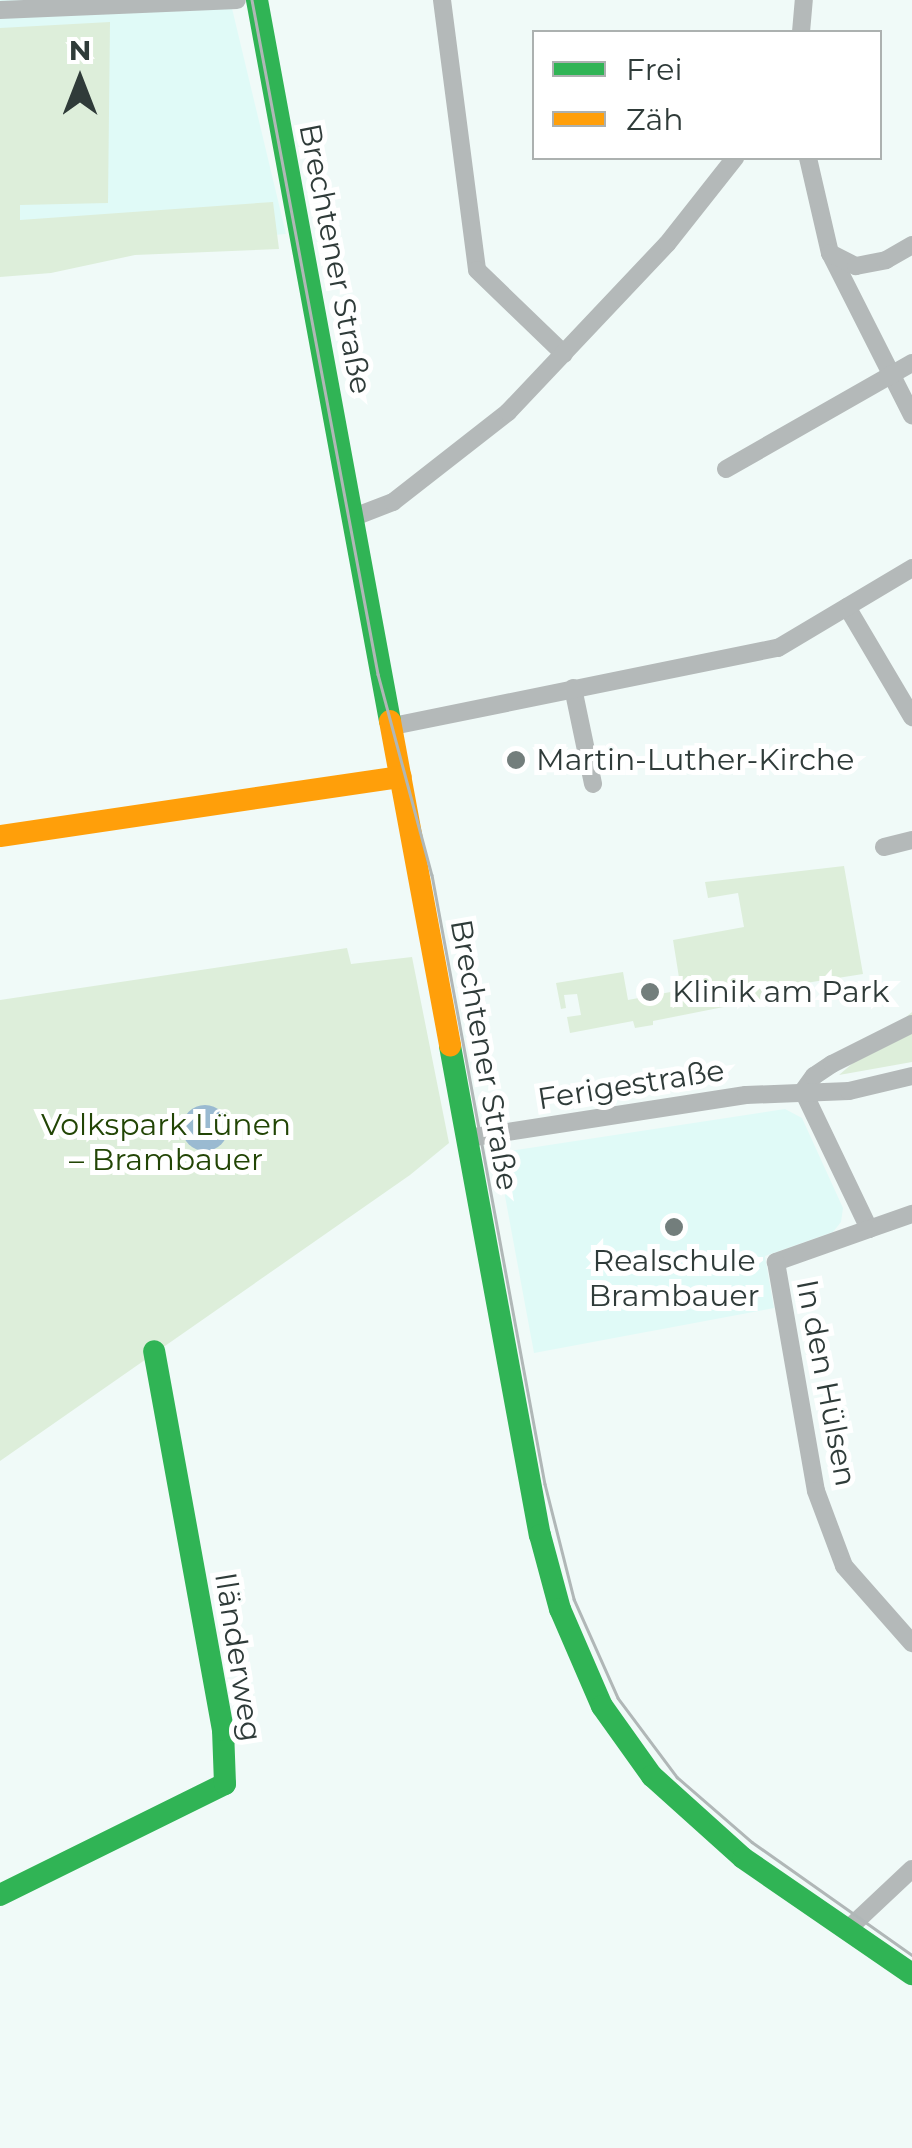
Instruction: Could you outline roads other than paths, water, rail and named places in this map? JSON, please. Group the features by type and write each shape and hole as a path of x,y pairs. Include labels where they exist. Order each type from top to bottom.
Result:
{"main road":[{"name":"Brechtener Straße","path":"257,0 540,1535 560,1609 586,1676 636,1755 675,1800 743,1858 912,1974"},
{"path":"0,836 401,777"},
{"name":"Iländerweg","path":"0,1895 76,1854 225,1784 223,1730 154,1351"}],"street":[{"path":"0,10 236,0"},
{"path":"442,0 477,270 564,354"},
{"path":"801,30 804,0"},
{"path":"354,517 393,502 508,412 666,244 734,160"},
{"path":"808,160 830,253 912,415"},
{"path":"830,253 856,266 886,260 912,245"},
{"path":"726,469 912,363"},
{"path":"393,726 778,648 912,568"},
{"path":"848,607 912,717"},
{"path":"574,688 593,784"},
{"path":"884,846 912,840"},
{"path":"869,1229 803,1091 814,1076 912,1024"},
{"name":"Ferigestraße","path":"468,1138 746,1095 849,1092 912,1076"},
{"name":"In den Hülsen","path":"912,1214 776,1262 816,1491 844,1566 912,1643"},
{"path":"846,1930 912,1869"}],"water":[{"path":"205,1105 221,1112 228,1128 221,1144 205,1151 189,1144 182,1128 189,1112"}],"tram line":[{"path":"252,0 378,674 432,875 545,1484 574,1599 618,1698 677,1777 752,1842 912,1955"}],"place":[{"name":"Martin-Luther-Kirche","path":"516,760"},
{"name":"Klinik am Park","path":"650,992"},
{"name":"Realschule Brambauer","path":"674,1227"}],"park label":[{"name":"Volkspark Lünen – Brambauer","path":"166,1142"}]}
